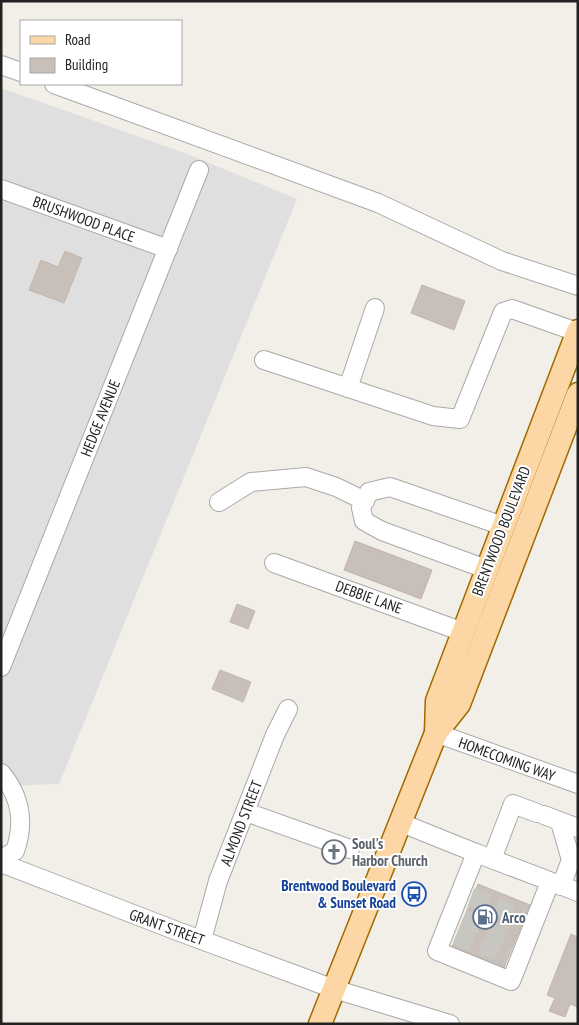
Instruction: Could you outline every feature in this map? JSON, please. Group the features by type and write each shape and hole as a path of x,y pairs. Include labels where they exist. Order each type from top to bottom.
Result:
{"main road":[{"name":"BRENTWOOD BOULEVARD","path":"436,733 437,701 577,331"},
{"name":"BRENTWOOD BOULEVARD","path":"320,1024 436,733 459,704 578,394"}],"street":[{"path":"1,65 20,72"},
{"path":"57,85 378,203 502,261 578,286"},
{"name":"HEDGE AVENUE","path":"1,667 199,170"},
{"name":"BRUSHWOOD PLACE","path":"1,189 168,249"},
{"path":"348,388 376,308"},
{"path":"264,360 433,416 460,419 503,312 512,309 577,331"},
{"path":"219,502 251,482 306,477 336,487 365,500"},
{"path":"486,569 382,531 364,521 361,508 370,492 390,487 503,526"},
{"name":"DEBBIE LANE","path":"274,563 463,632"},
{"name":"ALMOND STREET","path":"202,940 218,881 275,735 288,709"},
{"name":"HOMECOMING WAY","path":"436,733 578,784"},
{"path":"1,773 14,792 22,814 20,836 15,851 1,859"},
{"path":"547,817 571,860 528,919 513,959 511,981 436,951 450,934 484,856 513,804 578,828"},
{"path":"246,812 350,849"},
{"path":"399,822 578,892"},
{"name":"GRANT STREET","path":"1,863 334,989 450,1024"}],"shaded area":[{"path":"1,88 185,153 297,199 59,784 1,786"}],"building":[{"path":"65,251 82,258 64,303 29,290 41,260 58,267"},
{"path":"422,285 465,301 454,330 411,313"},
{"path":"355,541 432,570 421,599 344,570"},
{"path":"237,604 255,611 248,629 230,622"},
{"path":"220,670 251,682 243,702 212,689"},
{"path":"478,884 530,905 503,970 451,949"},
{"path":"571,934 578,937 578,1007 570,1004 565,1017 549,1011 555,998 547,995"}],"tunnel":[{"path":"471,897 523,917"},
{"path":"464,919 514,939"},
{"path":"456,936 508,956"}],"place":[{"name":"Soul's Harbor Church","path":"334,852"},
{"name":"Brentwood Boulevard & Sunset Road","path":"414,894"},
{"name":"Arco","path":"485,917"}]}
